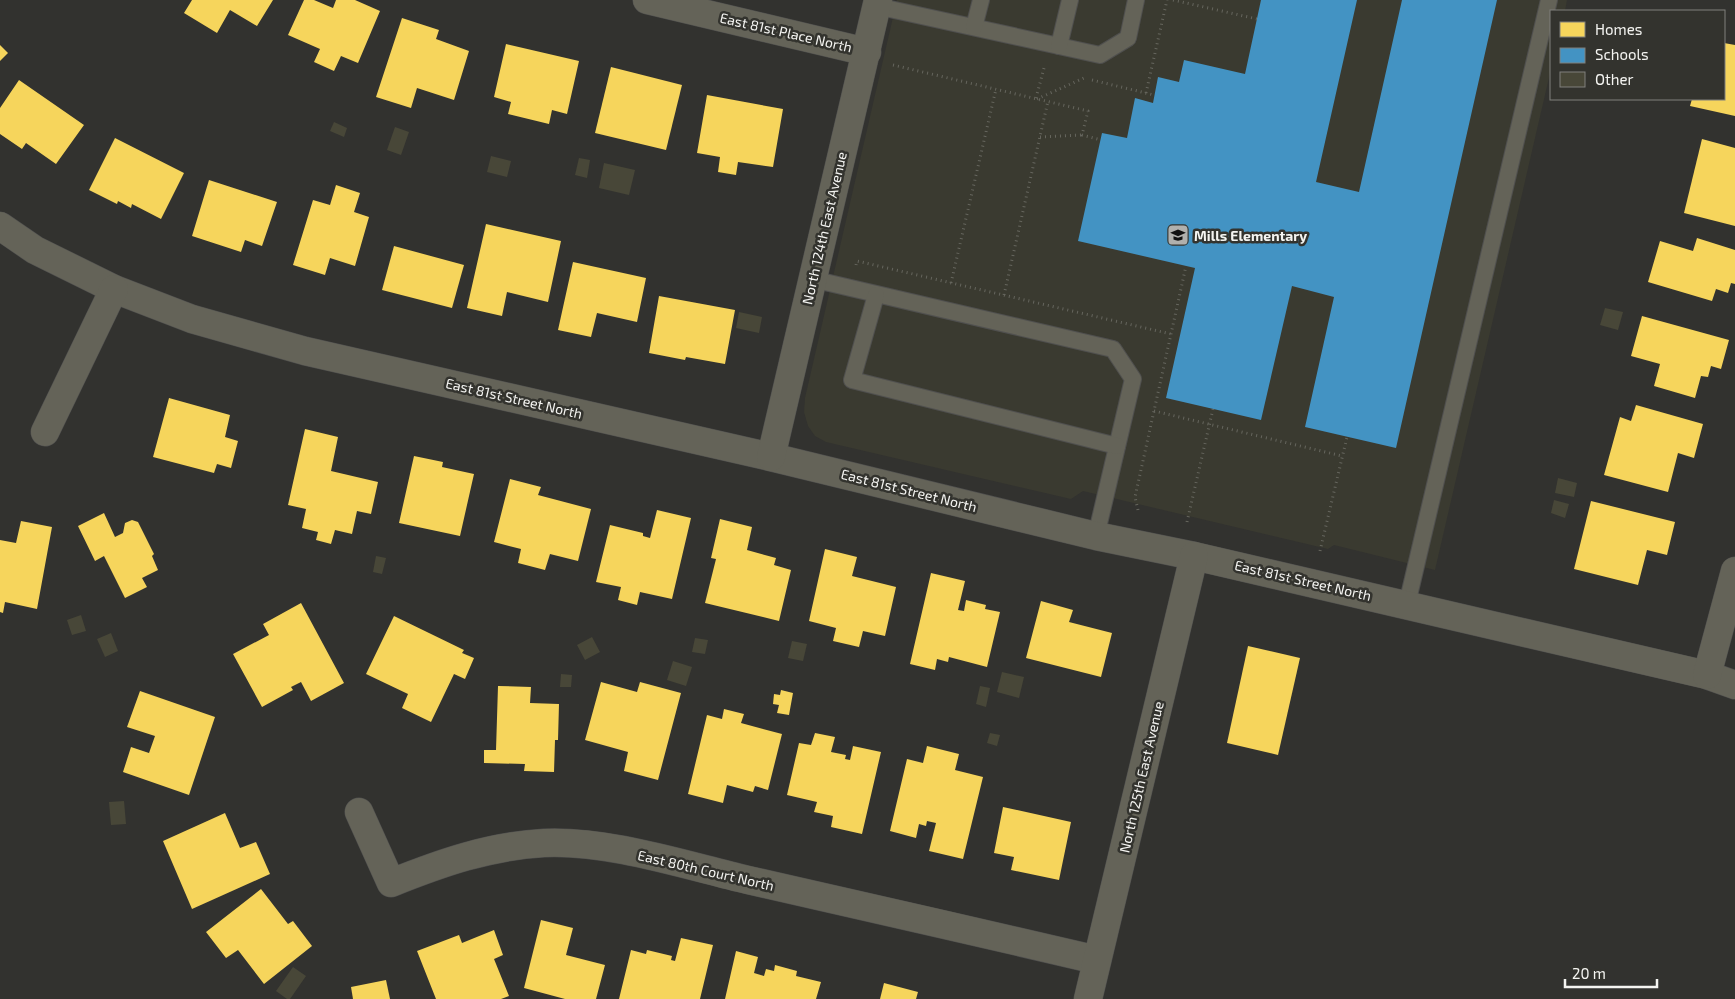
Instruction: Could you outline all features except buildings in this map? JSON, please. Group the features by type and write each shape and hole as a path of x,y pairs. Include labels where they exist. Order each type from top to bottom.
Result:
{"street":[{"name":"East 81st Place North","path":"647,0 867,52"},
{"name":"North 124th East Avenue","path":"771,457 877,3"},
{"name":"East 81st Street North","path":"0,226 35,250 114,289 192,319 305,351 771,457 1096,536 1407,604 1707,674 1735,685"},
{"path":"44,432 114,289"},
{"name":"North 125th East Avenue","path":"1088,999 1194,556"},
{"path":"1707,674 1735,571"},
{"name":"East 80th Court North","path":"359,812 391,883 451,860 497,848 545,843 581,845 661,860 1097,960"}],"lane":[{"path":"974,27 981,0"},
{"path":"1059,46 1070,0"},
{"path":"877,3 1100,55 1128,38 1136,0"},
{"path":"1407,604 1549,0"},
{"path":"812,279 1112,349 1133,379 1096,536"},
{"path":"876,294 852,380 1117,446"}],"path":[{"path":"1146,93 1168,0"},
{"path":"1173,0 1257,19"},
{"path":"892,65 1088,111 1082,135"},
{"path":"1036,99 1043,72"},
{"path":"1036,99 1082,78 1154,95"},
{"path":"951,283 996,89"},
{"path":"1004,295 1048,102"},
{"path":"1040,137 1082,135 1101,140"},
{"path":"855,266 857,261 1170,334"},
{"path":"1138,510 1135,497 1186,266"},
{"path":"1187,522 1213,409"},
{"path":"1154,411 1342,456"},
{"path":"1320,551 1347,437"}],"shaded area":[{"name":"Mills Elementary","path":"897,0 1567,0 1565,10 1550,10 1550,73 1435,570 1334,545 1328,549 1083,491 1071,499 826,442 815,436 808,426 804,412 805,398"}],"place":[{"name":"Mills Elementary","path":"1178,235"}]}
